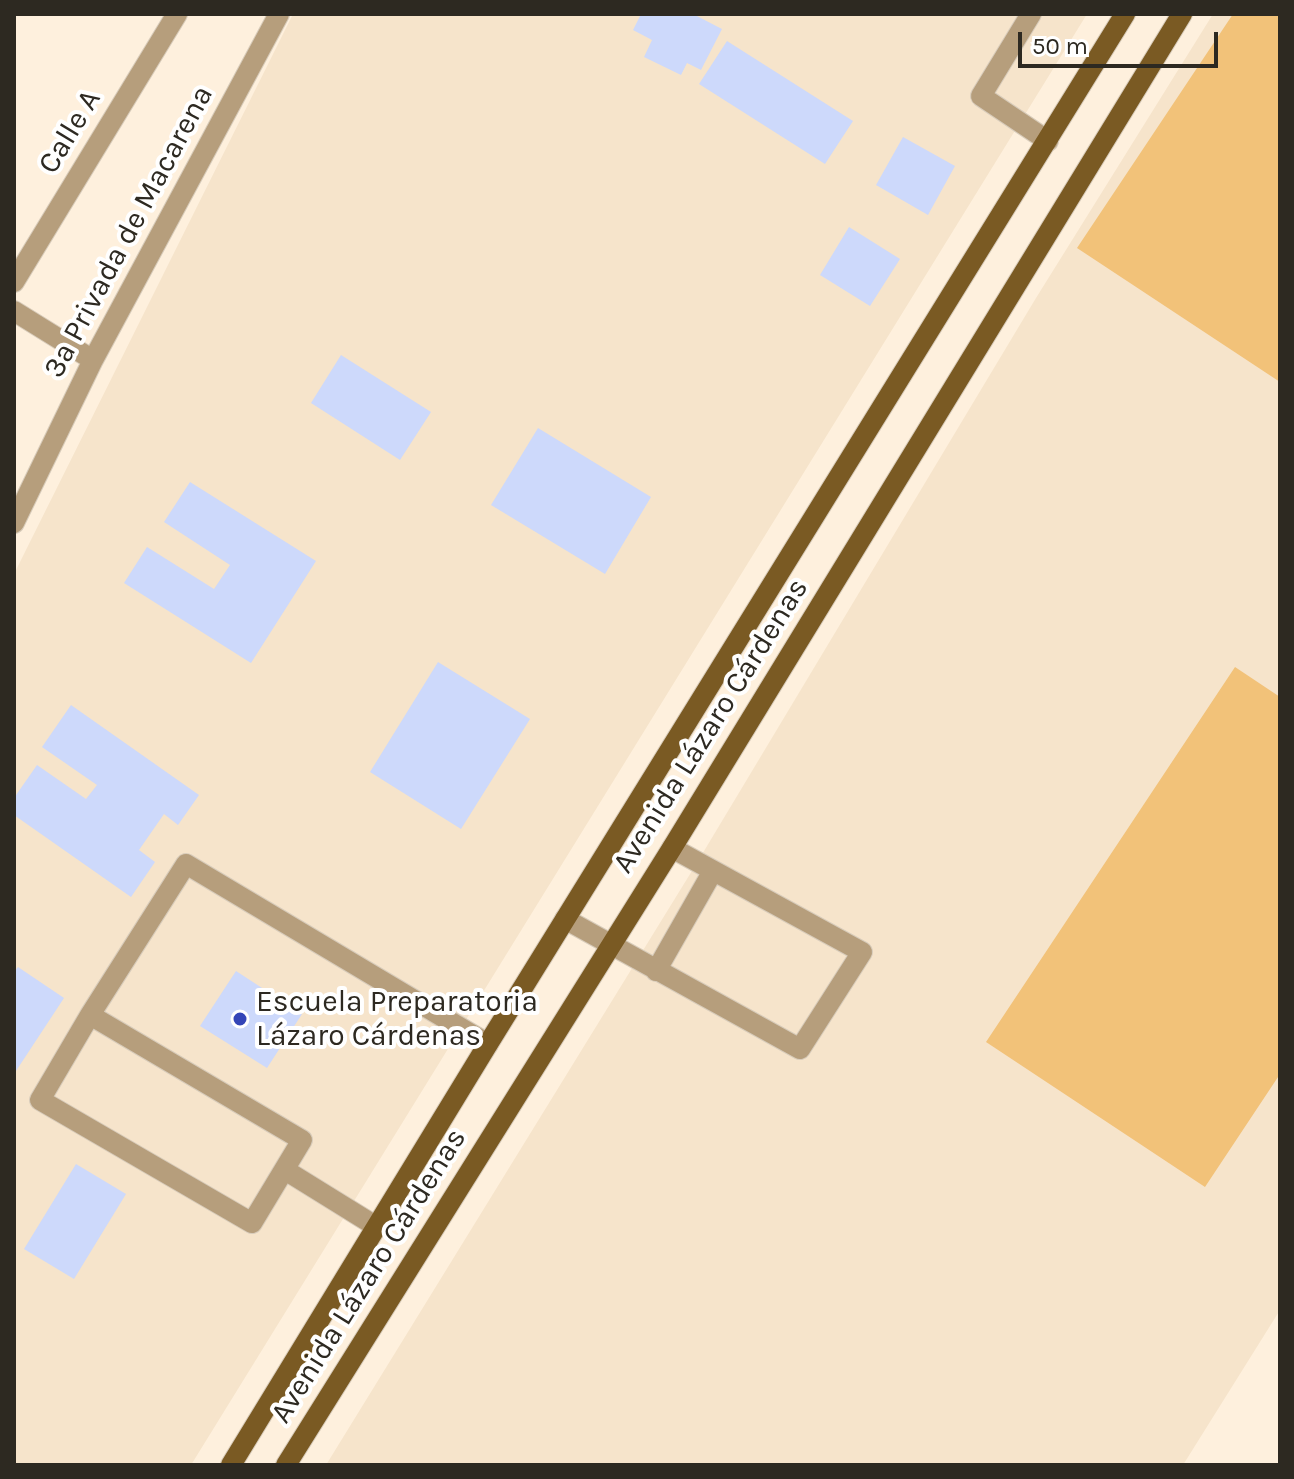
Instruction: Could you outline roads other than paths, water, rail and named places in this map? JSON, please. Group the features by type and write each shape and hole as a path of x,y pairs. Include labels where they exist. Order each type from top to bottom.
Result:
{"main road":[{"name":"Avenida Lázaro Cárdenas","path":"231,1465 1125,14"},
{"name":"Avenida Lázaro Cárdenas","path":"286,1465 672,848 1182,14"}],"street":[{"name":"Calle A","path":"14,282 177,14"},
{"name":"3a Privada de Macarena","path":"14,523 93,360 279,14"},
{"path":"1031,14 981,96 1048,141"},
{"path":"14,311 93,360"},
{"path":"565,919 800,1049 862,952 672,848"},
{"path":"90,1015 302,1140 252,1223 40,1100 90,1015 186,864 488,1044"},
{"path":"656,971 713,871"},
{"path":"285,1170 377,1227"}],"place":[{"name":"Escuela Preparatoria Lázaro Cárdenas","path":"240,1019"}]}
